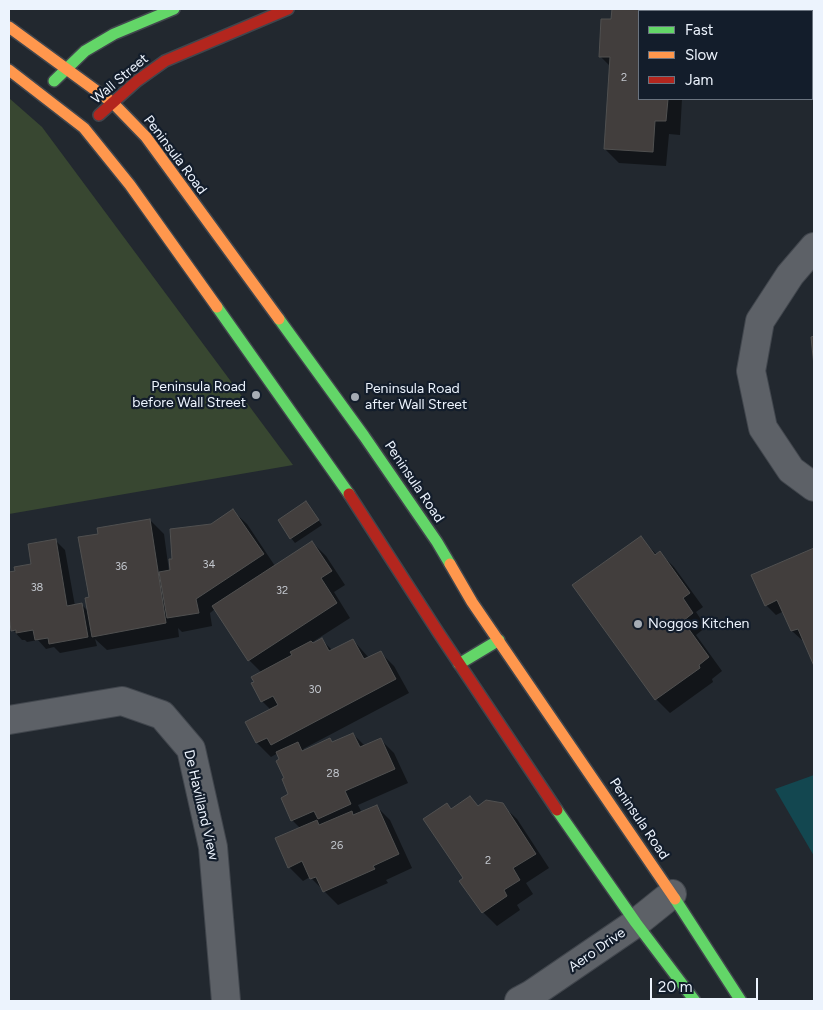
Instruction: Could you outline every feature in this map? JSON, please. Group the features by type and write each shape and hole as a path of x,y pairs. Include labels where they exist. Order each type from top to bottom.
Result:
{"street":[{"path":"41,94 85,51 114,34 174,9"},
{"name":"Wall Street","path":"84,128 137,81 165,61 288,9"},
{"name":"Peninsula Road","path":"9,27 113,103 146,137 364,436 437,542 472,602 699,934 741,1001"},
{"path":"9,70 84,128 135,193 334,471 552,803 636,922 695,1001"},
{"path":"814,247 790,275 760,321 751,371 763,428 791,470 814,487"},
{"path":"459,664 499,640"},
{"name":"De Havilland View","path":"9,720 122,701 162,715 191,748 213,847 226,1001"},
{"name":"Aero Drive","path":"519,1001 636,922 672,894"}],"green space":[{"path":"9,98 42,127 293,465 9,514"}],"water":[{"path":"814,775 814,856 775,789"}],"building":[{"path":"612,9 666,9 638,10 638,100 668,100 666,121 655,121 653,152 604,149 610,57 599,57 601,19 611,19"},
{"path":"814,9 814,48 813,10 799,10"},
{"path":"814,336 814,366 811,337"},
{"path":"306,501 319,520 290,539 278,520"},
{"path":"233,509 264,554 196,599 199,613 167,618 159,572 170,570 169,559 172,559 170,529 211,524"},
{"path":"150,519 166,623 92,637 85,598 89,597 78,537 98,534 97,528"},
{"path":"641,536 655,555 660,551 690,593 683,598 693,613 683,621 709,657 699,665 700,668 655,700 572,585"},
{"path":"56,539 67,606 82,603 88,637 49,644 48,638 35,640 33,630 16,633 16,630 11,631 9,572 15,571 14,567 31,564 28,544"},
{"path":"312,541 332,571 321,578 337,603 248,661 212,606"},
{"path":"814,548 814,666 798,629 791,631 777,600 765,606 751,575"},
{"path":"322,638 329,651 353,639 364,659 381,651 396,679 271,745 267,738 256,743 245,722 278,705 273,696 261,702 251,683 254,682 251,677 292,655 290,652 311,641 313,643"},
{"path":"353,733 360,747 381,738 395,769 345,791 351,804 318,819 314,811 291,821 281,798 288,794 282,779 284,778 276,761 279,759 276,752 298,742 302,751 330,738 332,742"},
{"path":"470,796 478,806 486,800 503,803 536,854 513,868 520,880 504,890 507,896 482,913 459,881 463,878 423,819 447,803 451,809"},
{"path":"377,805 399,854 373,866 375,869 323,892 316,877 310,879 302,861 288,868 275,838 317,820 319,825 352,811 353,815"}],"traffic: fast":[{"path":"54,81 85,51 114,34 174,9"},
{"path":"217,307 349,494"},
{"path":"279,319 364,436 450,564"},
{"path":"459,664 499,640"},
{"path":"557,810 636,923 695,1001"},
{"path":"675,899 741,1001"}],"traffic: slow":[{"path":"9,27 113,103 146,137 279,319"},
{"path":"9,70 84,128 130,185 217,307"},
{"path":"450,564 472,602 675,899"}],"traffic: jam":[{"path":"99,115 137,81 165,61 288,9"},
{"path":"349,494 438,632 557,810"}],"place":[{"name":"Peninsula Road before Wall Street","path":"256,395"},
{"name":"Peninsula Road after Wall Street","path":"355,397"},
{"name":"Noggos Kitchen","path":"638,624"}]}
